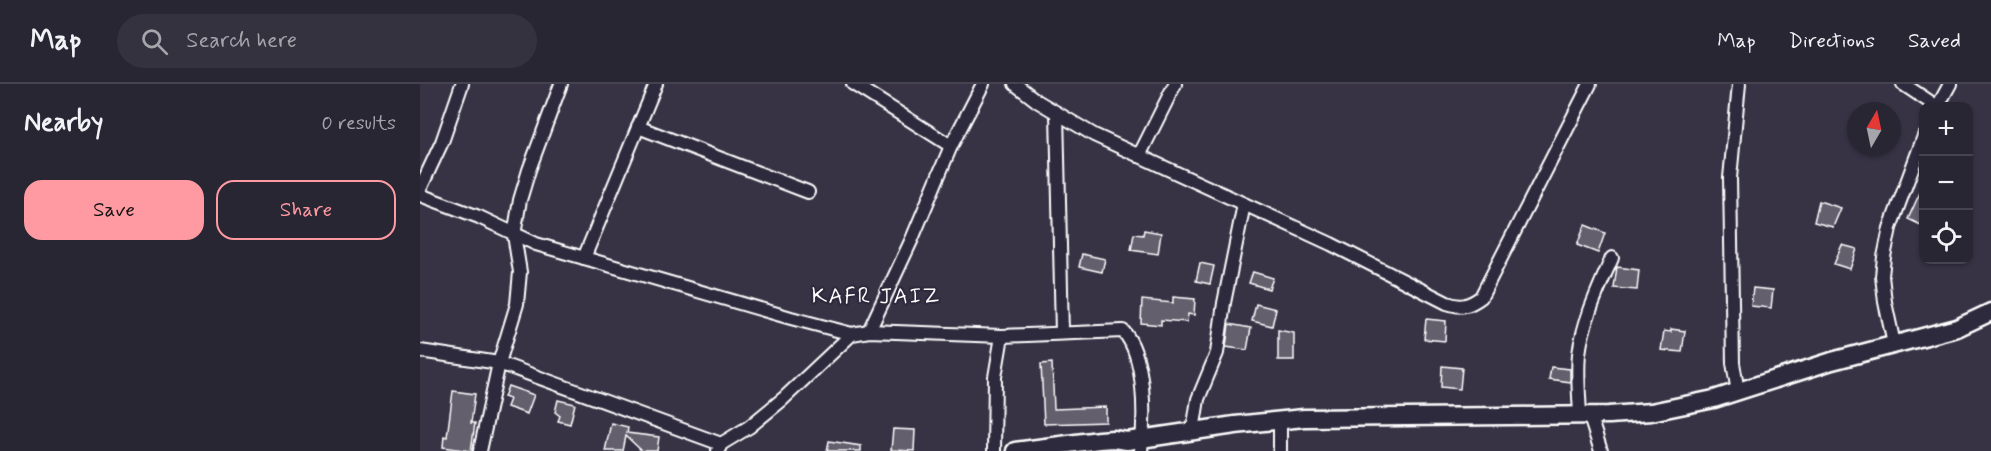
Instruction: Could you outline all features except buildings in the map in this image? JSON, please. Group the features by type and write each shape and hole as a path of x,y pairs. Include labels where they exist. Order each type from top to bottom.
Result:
{"street":[{"path":"420,189 442,142 462,84"},
{"path":"480,451 499,363 518,294 520,272 514,235 524,183 561,84"},
{"path":"584,258 656,84"},
{"path":"853,84 951,146"},
{"path":"869,331 912,239 951,146 983,84"},
{"path":"1015,84 1094,135 1331,244 1457,307 1466,306 1482,297 1590,84"},
{"path":"1139,156 1175,84"},
{"path":"1738,392 1733,363 1730,178 1739,84"},
{"path":"1903,84 1931,102"},
{"path":"1939,102 1950,84"},
{"path":"1057,113 1062,333"},
{"path":"639,126 808,192"},
{"path":"1894,344 1884,302 1883,266 1890,228 1919,147"},
{"path":"420,195 479,217 536,244 852,334 869,331 1002,336 1123,331 1140,374 1143,394 1137,444"},
{"path":"1193,431 1198,399 1217,353 1224,303 1244,204"},
{"path":"1601,451 1585,414 1578,377 1582,341 1612,258"},
{"path":"1107,451 1193,431 1280,420 1652,412 1738,392 1832,361 1957,328 1991,312"},
{"path":"420,351 499,363 719,448 749,428 852,334"},
{"path":"994,451 995,377 1002,336"},
{"path":"1280,420 1281,451"},
{"path":"1015,451 1099,440 1137,444"}],"district":[{"name":"KAFR JAIZ","path":"876,297"}]}
